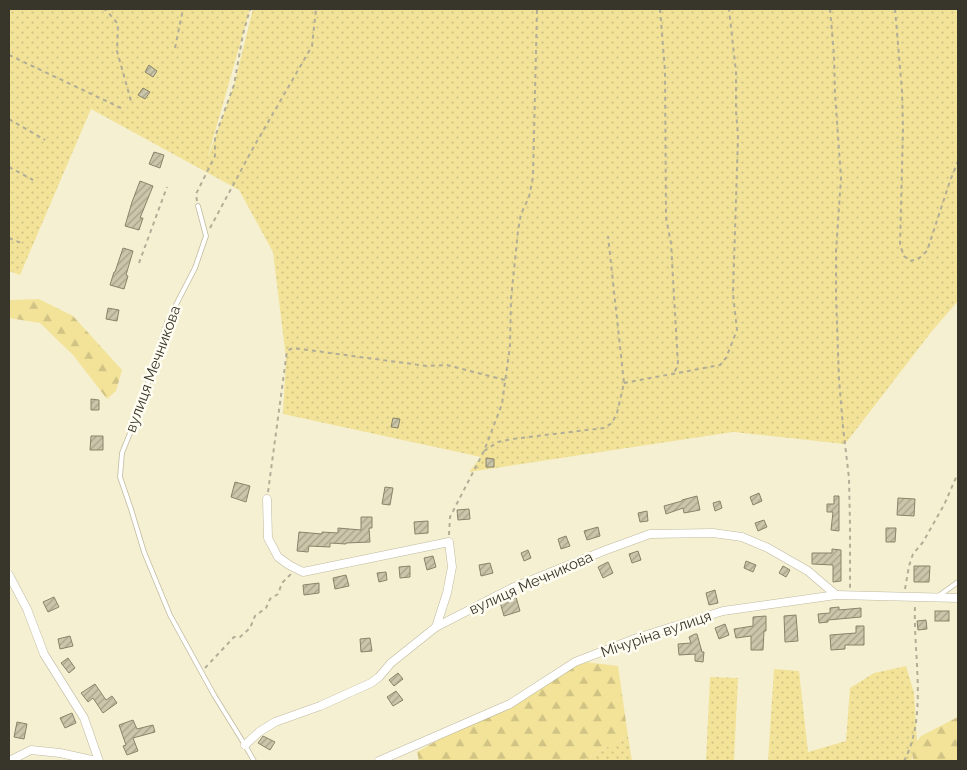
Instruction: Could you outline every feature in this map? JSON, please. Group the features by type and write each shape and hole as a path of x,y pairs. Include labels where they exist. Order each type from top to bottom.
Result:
{"street":[{"path":"267,499 268,538 278,558 289,566 303,572 449,542 452,567 447,593 436,627"},
{"name":"вулиця Мечникова","path":"245,745 259,732 275,722 320,706 371,682 379,677 391,663 436,627 512,588 650,534 713,533 742,537 768,548 808,571 836,595"},
{"path":"9,575 27,609 44,654 84,718 97,761 60,753 31,750 9,761"},
{"name":"Мічуріна вулиця","path":"379,761 510,704 575,662 637,638 723,611 836,595 958,598"}],"lane":[{"path":"198,206 206,236"},
{"name":"вулиця Мечникова","path":"202,672 170,615 148,561 120,478 122,453 141,406 167,322 195,268 206,236"},
{"path":"937,597 958,582"},
{"path":"202,672 254,761"}],"path":[{"path":"103,9 118,24 117,51 131,101"},
{"path":"175,48 183,9"},
{"path":"198,206 196,194 215,156 215,137 234,85 243,34 250,9"},
{"path":"206,236 252,150 312,46 316,9"},
{"path":"449,542 450,517 484,451 502,404 510,346 511,299 518,231 521,214 529,197 533,177 537,9"},
{"path":"660,9 665,71 666,218 671,243 678,365 674,374"},
{"path":"624,383 720,365 726,358 737,330 733,294 738,136 736,72 729,9"},
{"path":"830,9 841,178 836,251 836,298 839,379 849,478 850,595"},
{"path":"895,9 903,128 900,245 904,256 910,261 918,259 927,251 958,160"},
{"path":"9,55 121,108"},
{"path":"9,119 45,140"},
{"path":"9,168 33,180"},
{"path":"139,263 167,187"},
{"path":"484,451 498,442 604,428 612,423 617,413 624,383 608,236"},
{"path":"9,238 21,243"},
{"path":"267,499 286,351 293,348 427,366 447,366 505,380"},
{"path":"904,596 913,554 923,542 944,505 958,472"},
{"path":"202,672 234,637 240,637 250,628 255,616 266,608 270,599 278,594 282,583 297,569"},
{"path":"904,761 909,752 915,728 918,682 915,626 916,596"}],"green space":[{"path":"9,9 250,9 207,160 234,85 253,9 958,9 958,301 932,331 845,444 733,432 469,472 481,457 283,414 286,358 273,252 239,190 91,109 20,275 9,271"},
{"path":"39,299 73,316 122,370 116,391 107,399 73,355 40,323 9,318 9,300"},
{"path":"577,661 618,666 628,736 581,761 419,761 417,752"},
{"path":"906,666 914,693 917,741 911,761 768,761 774,669 799,671 808,752 846,741 850,688 874,673"},
{"path":"710,677 738,678 734,761 706,761"},
{"path":"958,717 958,761 913,761 912,747 921,736"},
{"path":"628,736 632,761 581,761"}],"building":[{"path":"149,65 157,71 153,77 145,72"},
{"path":"143,88 150,92 145,99 138,95"},
{"path":"154,152 164,155 160,168 149,164"},
{"path":"140,181 153,186 140,218 143,218 139,230 125,226"},
{"path":"123,248 133,251 124,289 110,285"},
{"path":"108,308 119,310 117,321 106,319"},
{"path":"91,399 99,400 99,410 91,410"},
{"path":"393,418 400,419 398,428 391,427"},
{"path":"91,436 103,436 103,450 90,450"},
{"path":"486,458 494,459 494,467 486,467"},
{"path":"235,482 250,486 246,502 231,497"},
{"path":"385,487 393,488 390,505 382,504"},
{"path":"759,493 762,501 753,505 750,497"},
{"path":"697,496 700,510 684,513 683,508 666,514 664,506"},
{"path":"834,496 839,496 839,531 831,530 833,512 827,512 827,504 834,504"},
{"path":"898,498 915,499 914,516 897,515"},
{"path":"720,501 722,508 715,511 713,503"},
{"path":"469,509 470,519 458,520 457,510"},
{"path":"647,511 648,521 640,522 638,513"},
{"path":"361,517 372,517 372,528 369,528 370,542 330,543 330,547 309,546 308,552 297,551 299,532 338,533 338,528 361,530"},
{"path":"764,520 767,527 758,531 755,523"},
{"path":"428,521 428,533 415,534 414,522"},
{"path":"598,527 600,536 587,540 584,531"},
{"path":"886,528 896,528 895,542 886,542"},
{"path":"566,536 570,546 561,549 558,539"},
{"path":"832,549 841,550 841,581 833,582 833,565 812,564 812,553 832,553"},
{"path":"528,550 531,558 524,561 521,553"},
{"path":"638,551 641,560 632,563 629,554"},
{"path":"433,556 436,567 427,570 424,558"},
{"path":"746,561 756,565 753,572 744,568"},
{"path":"608,562 613,573 603,578 598,567"},
{"path":"490,563 493,573 481,576 479,565"},
{"path":"410,566 410,577 400,578 399,567"},
{"path":"783,566 790,570 786,577 779,573"},
{"path":"914,566 930,566 929,582 914,582"},
{"path":"386,572 387,580 379,582 377,573"},
{"path":"346,575 349,586 335,589 333,578"},
{"path":"319,583 319,593 304,595 303,585"},
{"path":"715,590 718,603 709,605 706,593"},
{"path":"54,597 59,607 48,612 43,602"},
{"path":"516,597 520,611 504,616 500,602"},
{"path":"839,607 839,610 861,608 861,617 828,620 828,622 819,623 818,614 830,613 830,608"},
{"path":"935,611 949,611 949,621 935,621"},
{"path":"796,615 798,641 785,642 784,616"},
{"path":"766,616 763,650 751,650 751,636 736,638 734,629 753,626 753,617"},
{"path":"926,620 927,629 918,630 917,621"},
{"path":"725,624 729,635 719,639 715,628"},
{"path":"856,626 864,626 864,645 845,645 845,649 831,650 830,635 856,633"},
{"path":"697,634 702,652 704,652 703,662 695,661 695,654 679,655 678,644 691,643 689,637"},
{"path":"70,636 73,646 60,649 58,639"},
{"path":"370,638 372,651 361,652 360,639"},
{"path":"68,658 75,668 69,673 61,663"},
{"path":"398,673 403,679 394,686 389,680"},
{"path":"95,684 106,700 112,696 117,703 103,713 93,698 88,702 81,693"},
{"path":"396,691 403,700 393,706 387,697"},
{"path":"72,713 76,723 65,728 60,718"},
{"path":"133,720 137,729 153,725 155,732 133,738 138,751 127,755 123,746 126,745 119,725"},
{"path":"17,722 27,724 24,739 14,737"},
{"path":"263,736 275,742 270,750 258,743"}]}
